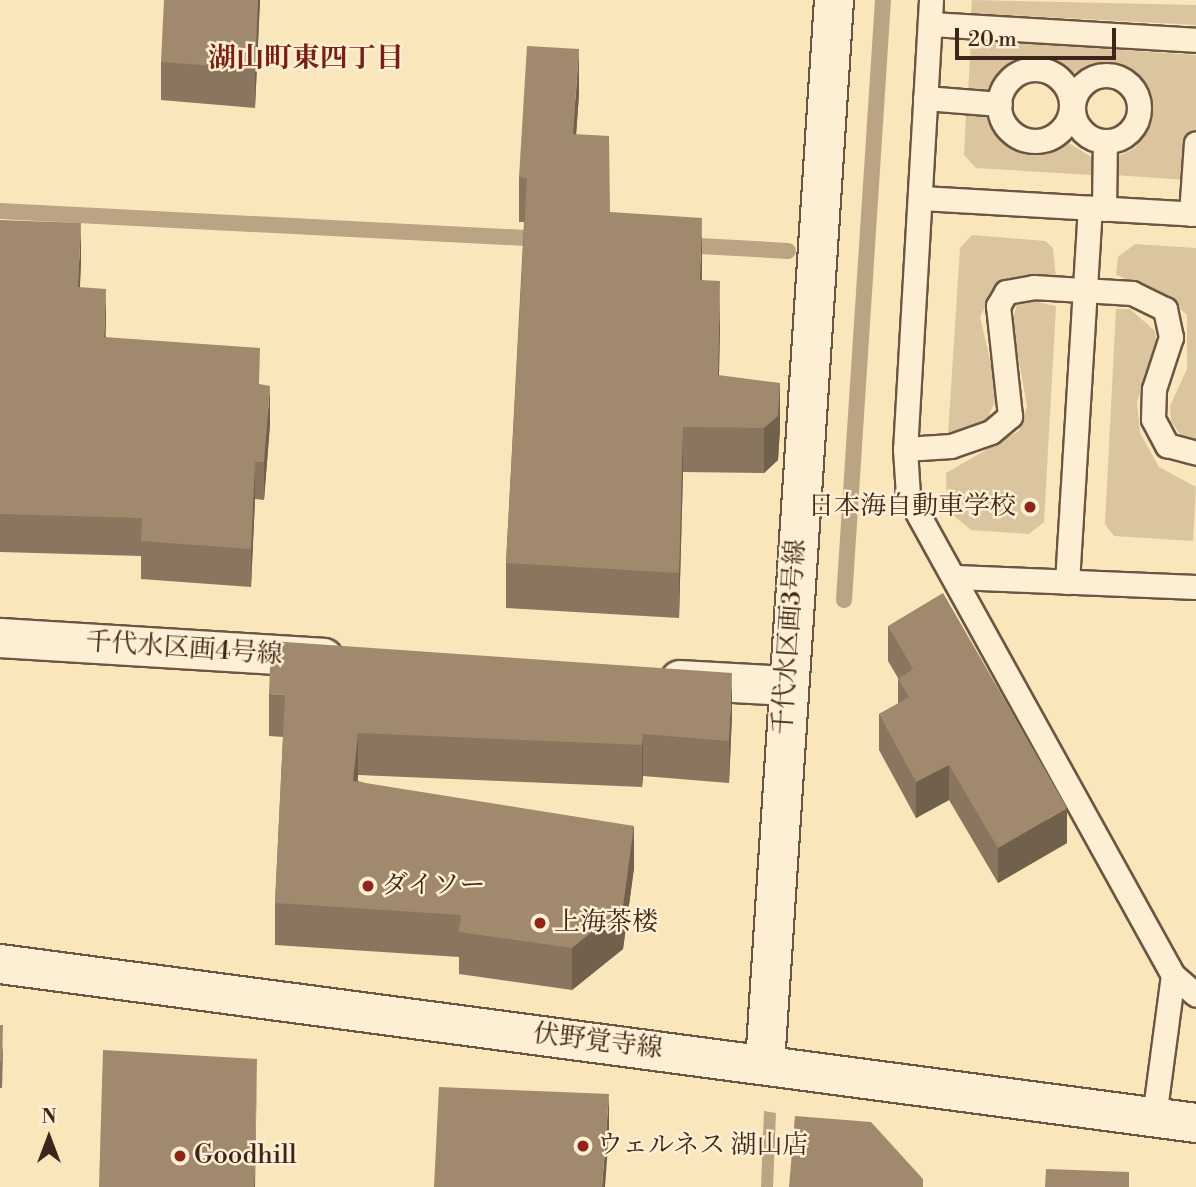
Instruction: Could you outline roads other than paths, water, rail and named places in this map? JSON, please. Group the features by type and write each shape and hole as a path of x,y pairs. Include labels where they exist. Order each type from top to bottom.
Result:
{"street":[{"name":"千代水区画3号線","path":"765,1064 787,686 834,0"},
{"name":"千代水区画4号線","path":"0,638 359,660"},
{"path":"649,678 787,686"},
{"name":"伏野覚寺線","path":"0,964 1196,1123"}],"lane":[{"path":"931,0 905,449 908,496 956,577 1173,975 1196,995"},
{"path":"930,24 1196,40"},
{"path":"1071,106 1063,128 1032,141 1011,132 1000,104 1012,78 1034,70 1056,76 1071,106 1082,132 1105,141 1122,138 1137,122 1139,100 1126,82 1095,77 1071,106"},
{"path":"925,98 1000,104"},
{"path":"1067,582 1085,292 1105,141"},
{"path":"920,198 1194,214 1196,143"},
{"path":"905,449 951,446 991,432 1010,416 997,322 1006,292 1033,286 1085,292 1132,293 1165,309 1171,337 1154,389 1153,419 1167,445 1196,453"},
{"path":"956,577 1196,587"},
{"path":"1154,1117 1173,975"}],"waterway":[{"path":"844,600 883,0"},
{"path":"0,211 545,239"},
{"path":"682,245 788,251"}],"place":[{"name":"日本海自動車学校","path":"1030,507"},
{"name":"ダイソー","path":"368,886"},
{"name":"上海茶楼","path":"540,923"},
{"name":"ウェルネス 湖山店","path":"583,1146"},
{"name":"Goodhill","path":"180,1156"}],"district":[{"name":"湖山町東四丁目","path":"306,59"}]}
